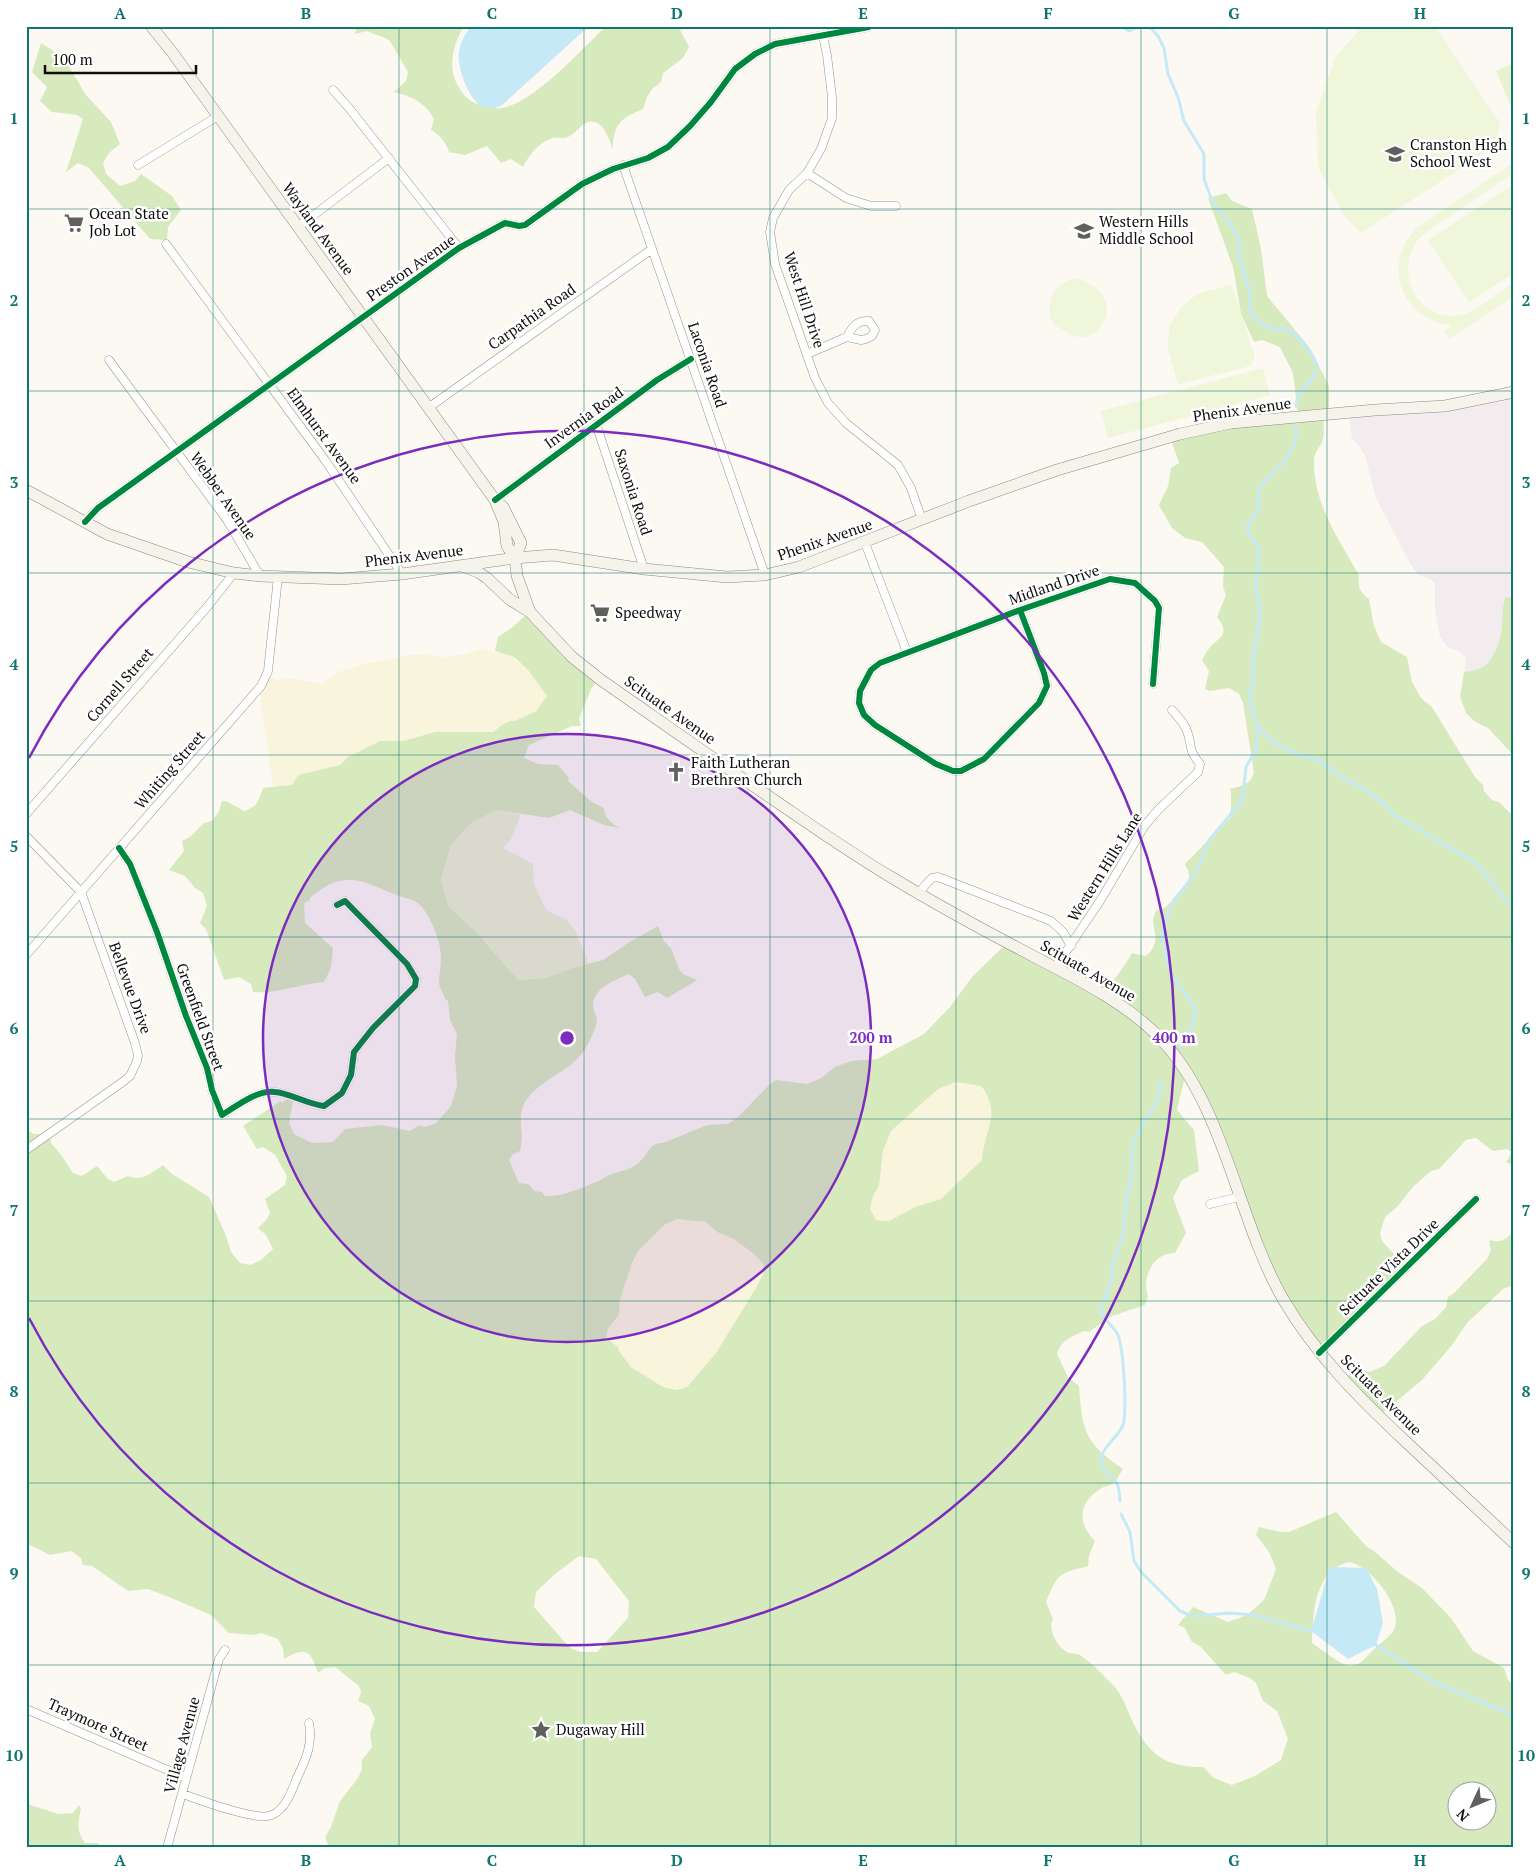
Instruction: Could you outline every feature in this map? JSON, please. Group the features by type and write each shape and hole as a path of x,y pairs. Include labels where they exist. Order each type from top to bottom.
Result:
{"main road":[{"name":"Wayland Avenue","path":"151,26 172,52 495,500 504,522 507,546 515,558"},
{"name":"Phenix Avenue","path":"26,490 107,534 188,562 234,573 260,576 341,579 402,574 515,558 554,555 644,569 728,577 765,574 799,567 865,543 969,501 1056,470 1180,434 1231,423 1375,410 1446,406 1514,392"},
{"name":"Scituate Avenue","path":"515,558 517,576 530,612 567,652 601,680 835,842 918,893 1100,993 1124,1008 1158,1037 1173,1054 1198,1094 1210,1119 1258,1248 1281,1296 1298,1323 1346,1384 1514,1544"},
{"path":"460,566 478,572 488,578 509,599 530,612"}],"street":[{"name":"Preston Avenue","path":"85,522 98,508 459,248 505,223 519,226 524,225 582,184 623,165 648,158 668,147 711,102 736,69 755,54 775,44 869,27"},
{"name":"West Hill Drive","path":"823,36 832,97 832,118 821,149 807,173 789,190 773,218 770,232 775,264 815,378 828,403 846,422 898,465 911,488 922,520"},
{"path":"333,90 459,248"},
{"path":"138,165 218,116"},
{"path":"298,227 389,158"},
{"name":"Laconia Road","path":"623,165 765,574"},
{"path":"807,173 846,198 871,206 896,206"},
{"name":"Elmhurst Avenue","path":"166,244 325,460 402,574"},
{"name":"Carpathia Road","path":"428,408 652,249"},
{"path":"807,354 847,337"},
{"name":"Invernia Road","path":"495,500 596,424 691,359"},
{"name":"Webber Avenue","path":"109,360 231,526 260,576"},
{"name":"Saxonia Road","path":"596,424 644,569"},
{"path":"865,543 907,652"},
{"name":"Cornell Street","path":"26,814 208,606 234,573"},
{"name":"Whiting Street","path":"26,955 261,686 268,671 278,577"},
{"name":"Midland Drive","path":"1020,610 1044,673 1047,686 1039,703 984,759 961,771 953,771 936,764 875,725 860,709 860,691 872,670 880,663 1020,610 1110,579 1135,583 1155,601 1159,608 1153,684"},
{"name":"Western Hills Lane","path":"1055,968 1071,946 1145,825 1198,772 1200,764 1191,752 1188,733 1183,723 1172,710"},
{"name":"Bellevue Drive","path":"26,836 81,892 138,1055 130,1076 26,1150"},
{"name":"Greenfield Street","path":"119,848 130,864 157,932 186,1016 207,1068 212,1090 222,1115 257,1094 275,1092 314,1105 324,1106 342,1093 351,1075 354,1052 373,1028 415,986 416,979 407,964 345,901 337,905"},
{"path":"918,893 932,878 938,878 1051,921 1063,932 1071,946"},
{"path":"1210,1204 1239,1198"},
{"name":"Scituate Vista Drive","path":"1320,1353 1476,1199"},
{"name":"Village Avenue","path":"167,1848 219,1659 225,1650"},
{"name":"Traymore Street","path":"26,1709 186,1778"},
{"path":"183,1794 244,1813 260,1817 271,1816 287,1800 309,1751 312,1735 309,1723"}],"shaded area":[{"path":"1514,392 1514,598 1504,598 1501,641 1489,664 1477,670 1464,672 1466,658 1460,652 1448,647 1440,637 1435,610 1435,583 1419,575 1411,565 1376,498 1365,456 1352,439 1349,413"},
{"path":"482,648 508,654 528,670 547,696 536,711 515,721 510,721 493,732 435,732 403,741 380,741 348,757 340,765 298,775 293,785 273,787 259,688 264,676 278,680 293,678 322,684 338,672 363,664 416,654 447,657 465,654"},
{"path":"956,1082 980,1086 991,1102 990,1126 983,1147 983,1160 941,1199 915,1207 889,1221 876,1220 869,1209 873,1196 879,1186 883,1151 891,1131 938,1089"},
{"path":"677,1219 706,1222 717,1232 734,1239 755,1255 765,1266 756,1288 716,1353 687,1387 676,1390 663,1387 631,1367 606,1338 608,1328 619,1315 620,1299 638,1251 664,1225"}],"green space":[{"path":"357,26 464,26 457,39 453,55 452,70 454,77 468,99 476,104 497,108 513,105 542,87 606,26 678,26 689,47 683,58 663,73 661,82 652,89 643,109 620,123 613,140 613,149 604,129 598,123 590,122 568,137 553,138 543,143 531,154 523,167 511,159 501,163 487,146 465,155 449,152 442,140 431,130 434,119 427,109 412,98 394,92 406,81 408,72 390,41 367,31 355,34"},
{"path":"1363,26 1435,26 1500,123 1495,146 1361,233 1344,216 1318,167 1316,112 1336,56"},
{"path":"41,43 52,50 68,65 86,95 111,122 120,144 109,153 103,163 106,174 120,186 135,181 141,174 172,196 181,210 168,227 167,240 150,239 89,168 78,163 66,172 83,119 77,115 52,112 40,101 47,87 32,72"},
{"path":"1514,63 1514,113 1496,71"},
{"path":"1514,162 1514,173 1426,232 1415,245 1409,259 1408,274 1412,288 1419,300 1430,310 1444,315 1466,314 1514,282 1514,296 1450,339 1444,330 1450,327 1450,325 1433,320 1419,312 1408,300 1401,286 1400,256 1407,241 1418,227"},
{"path":"1514,184 1514,273 1469,302 1428,240"},
{"path":"1226,193 1232,201 1252,209 1261,249 1267,296 1310,348 1329,386 1329,412 1323,415 1324,435 1314,459 1318,490 1328,520 1359,575 1360,588 1363,594 1369,599 1374,626 1381,642 1407,657 1412,682 1421,698 1432,707 1475,777 1483,785 1484,791 1492,800 1499,802 1514,817 1514,1172 1512,1165 1506,1162 1512,1152 1507,1149 1493,1151 1476,1138 1466,1140 1439,1169 1431,1171 1413,1187 1397,1207 1385,1217 1380,1233 1382,1241 1407,1268 1319,1352 1283,1301 1229,1171 1185,1076 1177,1110 1194,1130 1199,1171 1182,1180 1173,1198 1186,1233 1175,1253 1161,1257 1151,1267 1146,1281 1148,1296 1145,1305 1112,1316 1089,1332 1084,1331 1071,1337 1061,1345 1057,1354 1068,1377 1079,1386 1084,1425 1088,1435 1093,1443 1110,1460 1123,1469 1114,1483 1102,1488 1093,1495 1087,1500 1084,1507 1082,1514 1085,1527 1095,1541 1089,1556 1088,1566 1061,1576 1054,1585 1046,1602 1053,1619 1051,1628 1058,1643 1065,1651 1079,1654 1112,1684 1123,1700 1143,1740 1156,1754 1172,1763 1203,1767 1214,1778 1232,1785 1255,1776 1281,1760 1288,1739 1277,1711 1263,1701 1256,1683 1250,1678 1234,1672 1226,1675 1201,1647 1192,1642 1185,1628 1178,1625 1193,1607 1228,1622 1247,1615 1264,1600 1276,1569 1269,1552 1256,1535 1259,1527 1289,1532 1336,1512 1366,1546 1398,1572 1422,1588 1451,1618 1473,1651 1504,1668 1508,1680 1514,1686 1514,1848 326,1848 328,1844 325,1837 331,1827 340,1801 358,1778 362,1769 362,1760 372,1747 370,1733 375,1719 369,1706 358,1701 361,1693 359,1686 335,1667 325,1668 318,1673 310,1655 306,1652 297,1653 284,1659 283,1648 278,1639 261,1633 254,1635 229,1633 211,1615 169,1597 148,1589 128,1591 92,1566 83,1565 81,1558 71,1551 50,1555 26,1543 26,1128 33,1134 50,1134 51,1143 73,1173 82,1176 97,1166 108,1179 114,1182 128,1176 133,1178 142,1177 163,1165 172,1174 209,1197 231,1252 240,1263 250,1265 261,1260 273,1249 266,1235 258,1228 270,1213 265,1199 285,1185 287,1176 275,1155 263,1147 257,1149 243,1126 281,1101 281,1103 294,1096 289,1123 294,1134 312,1143 333,1142 345,1129 382,1125 410,1131 419,1125 424,1127 435,1124 451,1106 457,1086 455,1056 457,1034 450,1020 448,1001 445,999 439,984 441,953 439,942 431,921 417,903 361,881 342,880 333,883 304,903 305,923 333,948 331,968 324,982 271,992 253,992 251,984 239,977 224,980 206,929 200,923 207,906 203,893 195,888 185,876 169,870 184,851 182,841 190,837 204,823 212,821 219,811 222,801 226,801 244,811 257,803 263,788 292,785 298,775 340,765 348,757 380,741 403,741 435,732 493,732 510,721 515,721 536,711 547,696 528,670 514,657 495,651 498,637 513,627 530,611 600,677 591,689 579,719 581,726 572,726 529,745 524,758 538,764 558,765 569,778 568,781 592,802 604,808 608,819 619,828 604,825 570,810 549,818 496,810 470,824 451,845 441,880 448,906 475,931 518,980 546,978 603,960 658,926 664,941 672,950 679,969 683,974 697,980 667,998 658,992 645,997 635,979 629,974 611,982 597,994 593,1006 597,1024 592,1037 585,1050 577,1059 539,1087 525,1102 521,1114 522,1138 520,1151 513,1154 509,1160 519,1183 528,1184 534,1191 542,1192 545,1196 572,1192 628,1169 640,1161 651,1147 658,1143 663,1143 707,1125 728,1124 738,1117 776,1080 807,1084 821,1078 835,1067 851,1061 877,1059 924,1034 950,1007 972,977 1006,944 1105,994 1132,953 1146,956 1152,950 1155,939 1153,918 1155,913 1163,909 1184,888 1189,879 1185,864 1230,818 1230,789 1248,783 1254,773 1243,703 1239,694 1229,688 1210,691 1205,689 1209,671 1202,660 1224,630 1217,617 1226,595 1223,587 1224,567 1202,542 1185,538 1172,528 1159,505 1168,486 1171,468 1179,463 1170,437 1298,415 1293,373 1280,347 1262,340 1254,342 1241,314 1233,267 1208,198","holes":["956,1082 981,1086 991,1106 990,1123 982,1160 941,1199 915,1207 889,1221 876,1220 870,1209 873,1196 879,1186 883,1151 891,1131 938,1089","677,1219 706,1222 717,1232 734,1239 755,1255 764,1265 763,1274 756,1288 716,1353 687,1387 676,1390 663,1387 631,1367 618,1347 606,1338 608,1328 619,1315 620,1299 638,1251 664,1225","579,1556 596,1559 629,1601 628,1618 597,1652 580,1652 570,1648 534,1607 536,1592 555,1574","1349,1562 1358,1565 1376,1579 1390,1599 1396,1621 1394,1630 1387,1638 1363,1661 1351,1666 1343,1664 1312,1643 1313,1619 1318,1595 1322,1583 1337,1567"]},
{"path":"1072,279 1078,279 1093,286 1102,294 1106,303 1104,322 1091,335 1081,337 1071,335 1054,324 1050,315 1053,293 1059,286"},
{"path":"1232,285 1255,357 1250,366 1178,384 1168,349 1169,327 1182,306 1199,293"},
{"path":"1263,368 1270,395 1108,438 1101,411"},
{"path":"1505,597 1514,598 1514,756 1488,728 1474,721 1466,713 1460,697 1464,672 1483,667 1495,651 1502,630"},
{"path":"496,810 521,814 511,839 503,848 533,864 534,885 547,911 566,919 575,930 587,958 587,964 546,978 518,980 475,931 448,906 441,881 451,845 470,824"},
{"path":"1514,1231 1514,1285 1503,1289 1467,1323 1452,1345 1422,1380 1379,1416 1343,1379 1360,1369 1369,1372 1384,1366 1422,1326 1435,1319 1446,1307 1448,1297 1487,1259 1491,1250 1489,1241 1501,1241"},
{"path":"26,1802 58,1814 73,1813 79,1805 81,1808 78,1826 82,1839 85,1843 97,1843 106,1848 26,1848"}],"water":[{"path":"471,26 589,26 501,106 492,108 482,106 472,97 461,73 459,51 464,37"},
{"path":"1330,1567 1366,1568 1377,1589 1383,1623 1376,1645 1348,1659 1311,1631"}],"waterway":[{"path":"1121,26 1129,31 1140,26"},
{"path":"1145,26 1151,28 1158,36 1164,48 1168,74 1178,97 1184,121 1204,154 1204,179 1211,198 1239,239 1239,255 1250,294 1250,312 1264,326 1287,330 1295,335 1316,362 1317,366 1314,377 1300,394 1296,406"},
{"path":"1296,425 1296,440 1287,458 1259,488 1258,509 1248,526 1248,534 1258,546 1259,552 1256,588 1260,609 1250,697 1258,727 1274,743 1299,755 1319,760 1341,777 1367,790 1393,814 1474,862 1514,907"},
{"path":"1179,1048 1193,1024 1196,1009 1171,974 1162,939 1163,926 1174,900 1198,868 1209,840 1242,801 1246,767 1256,749 1258,727"},
{"path":"1120,1501 1117,1484 1105,1470 1101,1461 1104,1451 1123,1425 1125,1407 1123,1364 1117,1333 1100,1312 1110,1284 1113,1263 1123,1237 1125,1209 1131,1179 1133,1142 1160,1095 1161,1081"},
{"path":"1121,1514 1130,1532 1134,1561 1142,1573 1180,1611 1193,1616 1230,1613 1253,1615 1311,1631"},
{"path":"1376,1645 1430,1680 1510,1714 1514,1718"}],"cycle path":[{"path":"85,522 98,508 459,248 505,223 519,226 525,225 582,184 613,169 648,158 668,147 711,102 735,69 755,54 775,44 869,27"},
{"path":"495,500 657,380 691,359"},
{"path":"1020,610 1044,673 1047,686 1039,703 984,759 961,771 953,771 936,764 875,725 864,715 859,703 860,691 871,670 880,663 1020,610 1110,579 1135,583 1155,601 1159,608 1153,684"},
{"path":"119,848 130,864 157,932 186,1016 207,1068 212,1090 222,1115 247,1099 268,1092 286,1094 324,1106 342,1093 351,1075 354,1052 373,1028 415,986 416,979 407,964 345,901 337,905"},
{"path":"1319,1353 1476,1199"}],"place":[{"name":"Cranston High School West","path":"1395,154"},
{"name":"Ocean State Job Lot","path":"74,223"},
{"name":"Western Hills Middle School","path":"1084,231"},
{"name":"Speedway","path":"600,613"},
{"name":"Faith Lutheran Brethren Church","path":"676,772"},
{"name":"Dugaway Hill","path":"541,1730"}]}
